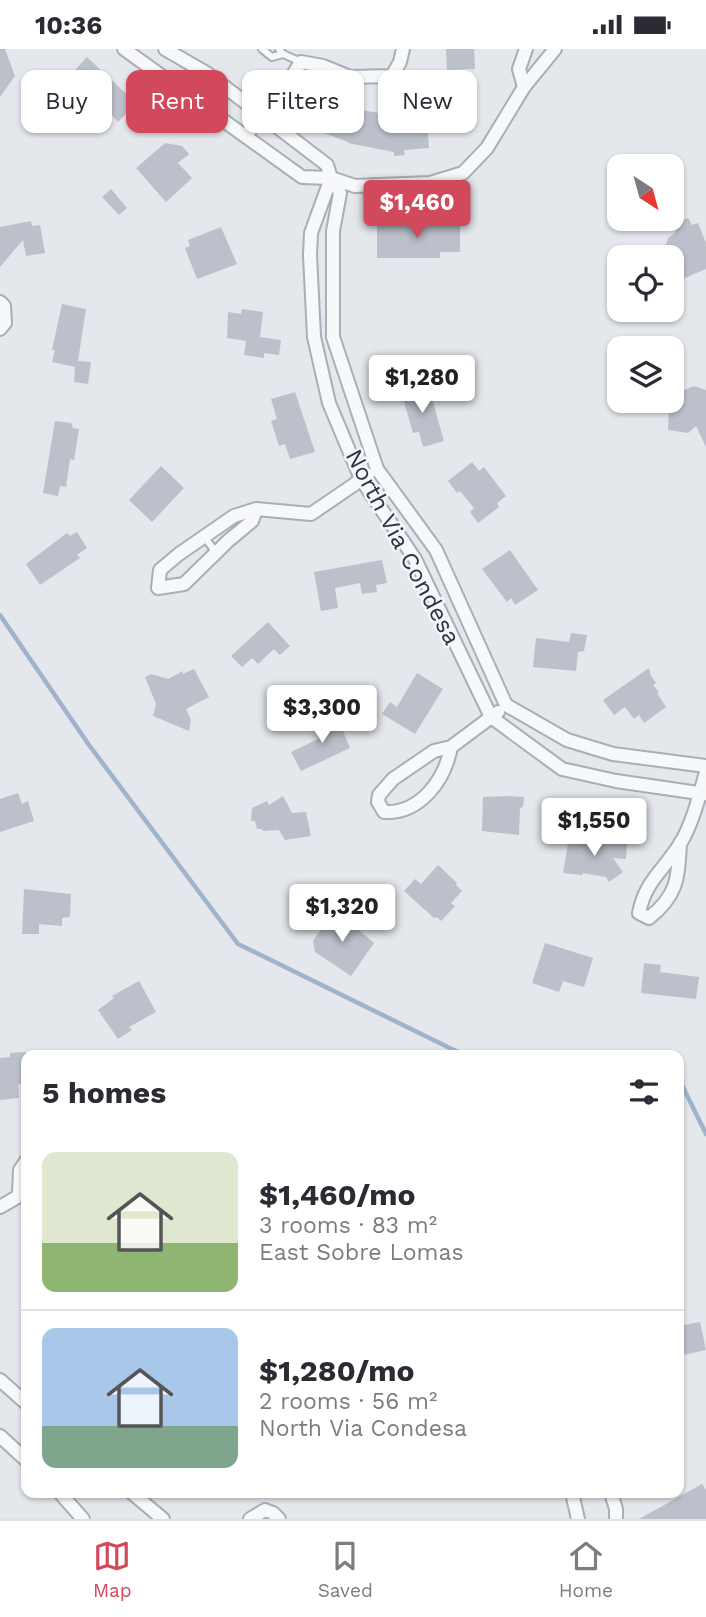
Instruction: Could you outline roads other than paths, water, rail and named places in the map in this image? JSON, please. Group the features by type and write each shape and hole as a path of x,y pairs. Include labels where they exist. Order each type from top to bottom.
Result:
{"street":[{"path":"124,49 302,177 331,178 355,186 430,183 463,173 487,148 524,87 555,49"},
{"path":"165,49 208,74 242,100"},
{"path":"295,70 300,62 323,66 350,77 392,76 400,62 403,49"},
{"path":"524,87 519,69 526,49"},
{"path":"246,137 249,133"},
{"path":"286,133 327,165 331,178"},
{"name":"North Via Condesa","path":"331,178 340,193 332,231 333,337 377,469 436,550 506,705"},
{"name":"North Via Condesa","path":"331,178 311,233 310,255 314,337 329,403 361,479 415,559 491,717 562,769 617,781 703,793"},
{"path":"0,302 4,306 5,323 0,329"},
{"path":"256,509 252,521 184,584 158,588 160,570 234,516 256,509 311,514 377,469"},
{"path":"451,747 449,761 437,784 421,800 398,813 384,812 378,802 379,795 393,779 434,751 451,747 506,705 567,740 613,754 706,766"},
{"path":"680,843 677,886 664,906 649,918 639,913 642,895 680,843 703,793 706,772"},
{"path":"0,1207 21,1194"},
{"path":"0,1380 21,1399"},
{"path":"0,1436 21,1455"},
{"path":"64,1498 83,1519"},
{"path":"138,1498 163,1519"},
{"path":"573,1498 578,1519"},
{"path":"613,1498 616,1519"},
{"path":"250,1519 265,1510 279,1519"}],"lane":[{"path":"262,49 272,57 281,51 300,62"},
{"path":"204,536 216,553"}],"waterway":[{"path":"0,615 89,745 238,944 454,1050"},
{"path":"684,1089 706,1134"}]}
